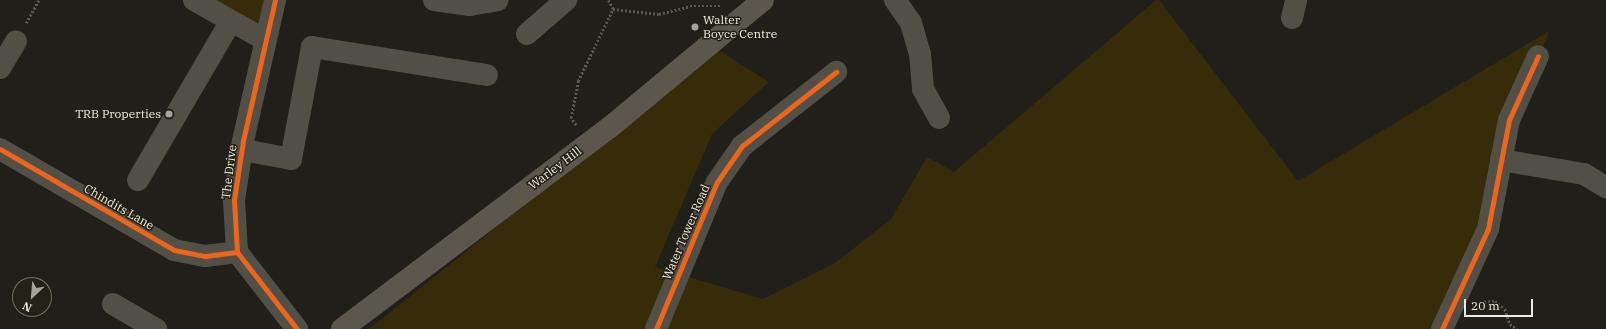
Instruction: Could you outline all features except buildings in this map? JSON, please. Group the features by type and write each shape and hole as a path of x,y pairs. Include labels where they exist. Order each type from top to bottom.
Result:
{"main road":[{"name":"Warley Hill","path":"342,329 586,144 763,0"}],"street":[{"path":"194,0 266,40"},
{"name":"The Drive","path":"237,252 234,200 243,150 275,0"},
{"path":"434,0 470,5 498,0"},
{"path":"527,34 566,0"},
{"path":"895,0 912,28 920,54 923,89 939,118"},
{"path":"138,180 231,21"},
{"path":"0,68 16,40"},
{"path":"243,150 291,159 312,47 487,75"},
{"path":"1442,329 1488,228 1509,120 1538,56"},
{"name":"Water Tower Road","path":"656,329 717,182 742,146 836,72"},
{"name":"Chindits Lane","path":"0,149 174,250 204,256 237,252"},
{"path":"1501,160 1584,174 1606,187"},
{"path":"237,252 297,329"},
{"path":"113,304 156,329"}],"path":[{"path":"608,0 613,9"},
{"path":"613,9 659,14 690,6 720,6 743,17"},
{"path":"586,144 572,118 578,81 613,9"},
{"path":"1476,302 1495,302 1505,309 1510,324 1517,329"}],"shaded area":[{"path":"196,0 275,0 265,40"},
{"path":"1156,0 1159,0 1298,181 1549,31 1442,329 369,329 718,50 769,82 712,134 655,267 763,299 835,263 891,219 927,157 954,172"}],"cycle path":[{"path":"275,0 243,141 234,200 237,252 297,329"},
{"path":"1442,329 1488,229 1509,120 1538,56"},
{"path":"656,329 717,182 742,146 836,72"},
{"path":"0,149 174,250 205,256 237,252"}],"place":[{"name":"Walter Boyce Centre","path":"695,27"},
{"name":"TRB Properties","path":"169,114"}]}
